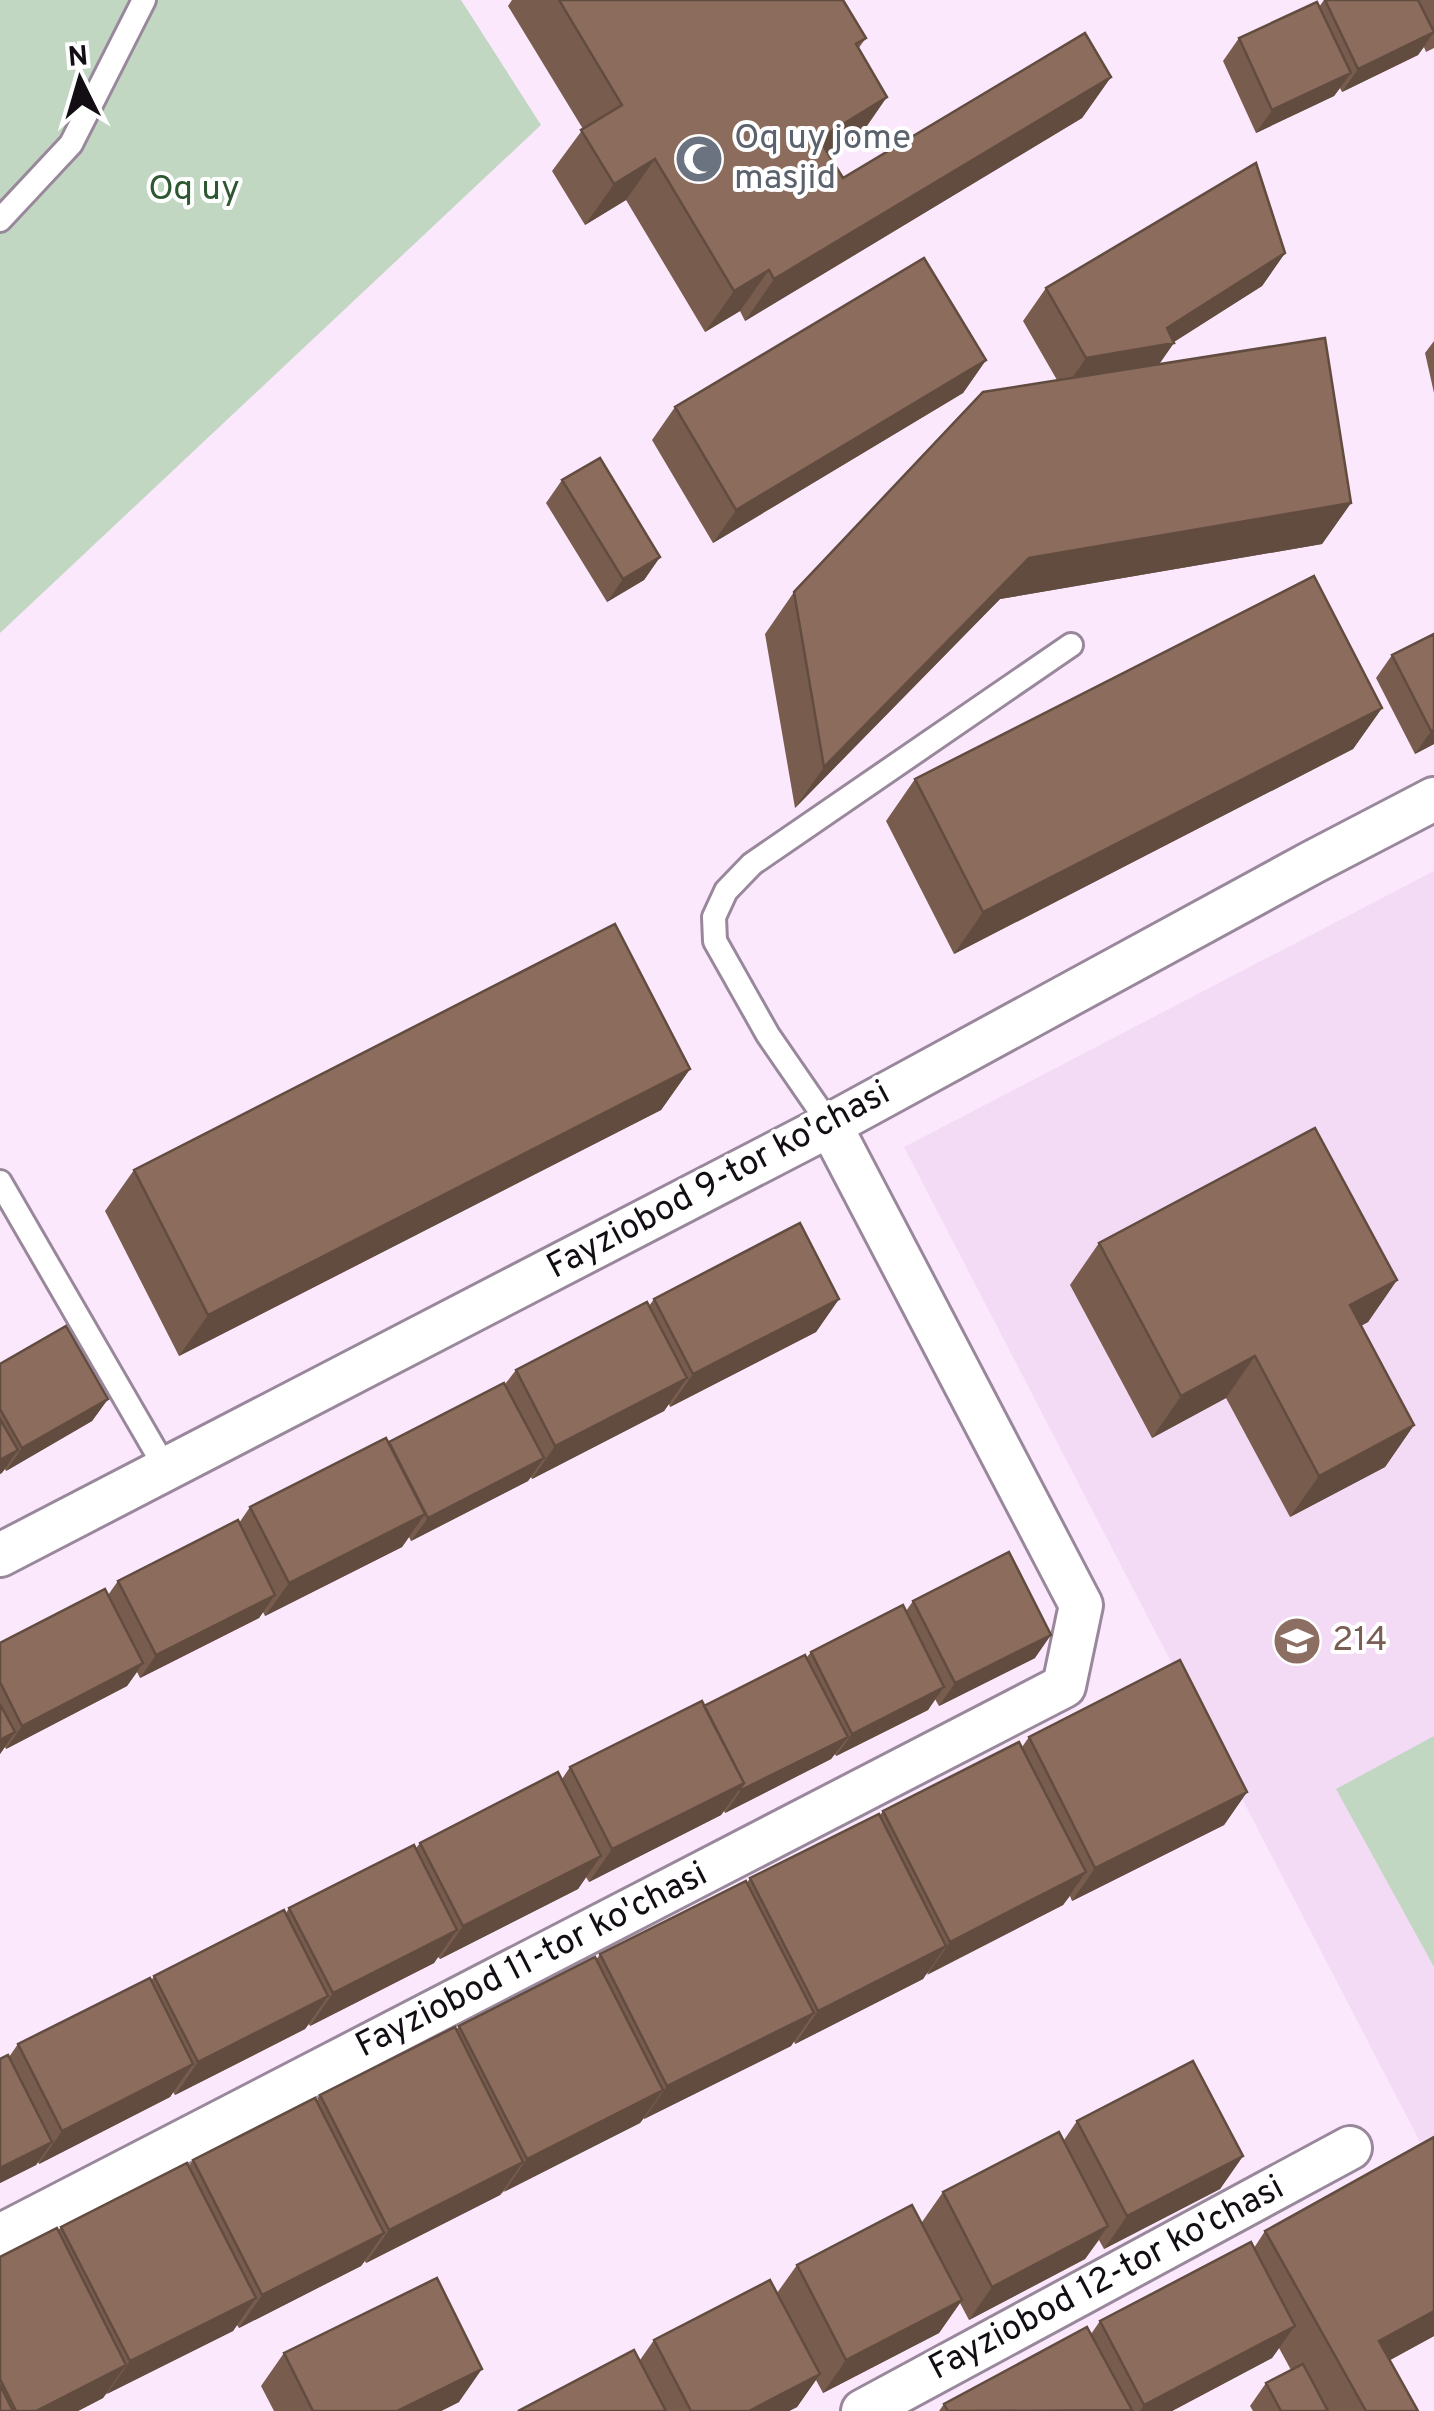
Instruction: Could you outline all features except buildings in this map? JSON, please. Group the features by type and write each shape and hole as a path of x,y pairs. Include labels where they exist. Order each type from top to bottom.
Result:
{"street":[{"name":"Fayziobod 9-tor ko'chasi","path":"0,1555 830,1125 1434,799"},
{"name":"Fayziobod 11-tor ko'chasi","path":"0,2236 1064,1686 1081,1605 830,1125"},
{"name":"Fayziobod 12-tor ko'chasi","path":"863,2411 1350,2148"}],"lane":[{"path":"0,220 71,144 144,0"},
{"path":"830,1125 768,1035 715,941 714,917 726,891 752,864 1071,645"},
{"path":"0,1182 166,1469"}],"shaded area":[{"name":"214","path":"1434,871 1434,2135 1420,2142 904,1147"}],"green space":[{"name":"Oq uy","path":"0,0 461,0 541,125 0,633"},
{"path":"1434,1736 1434,1967 1336,1789"}],"place":[{"name":"Oq uy jome masjid","path":"699,159"},
{"name":"214","path":"1297,1641"}]}
